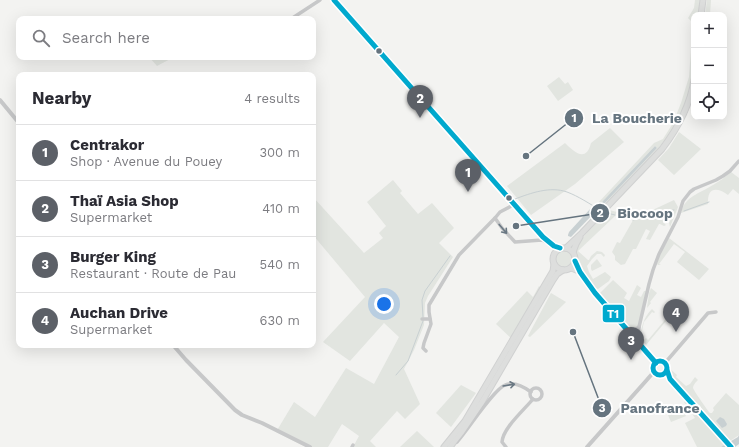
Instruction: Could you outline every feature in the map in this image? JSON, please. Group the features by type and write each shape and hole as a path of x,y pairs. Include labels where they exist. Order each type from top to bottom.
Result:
{"main road":[{"path":"334,0 515,204 545,239 554,254 553,271 465,421 444,447"},
{"path":"701,12 703,0"},
{"path":"554,254 582,233 662,149 673,135 686,111 693,84"},
{"path":"582,233 573,252 580,272 595,293 656,363"},
{"path":"545,239 554,246 569,249 573,252"},
{"path":"451,447 482,402 557,274 570,268 575,261"},
{"path":"554,264 563,270"},
{"path":"570,268 580,272"},
{"path":"670,379 665,363 662,361 654,364 653,369 655,373 670,379 731,447"},
{"path":"662,375 667,370"}],"street":[{"path":"296,16 320,0"},
{"path":"0,100 16,119"},
{"path":"637,341 649,284 659,254 678,217 683,201 690,192 723,176 739,161"},
{"path":"426,351 423,348 431,324 428,312 429,305 459,255 500,212 515,204"},
{"path":"495,218 515,242 545,239"},
{"path":"665,363 708,313 716,312"},
{"path":"423,319 430,319"},
{"path":"630,333 639,327"},
{"path":"176,348 186,360 235,410 242,415 269,426 310,447"},
{"path":"588,447 652,374 655,373"},
{"path":"451,447 500,387 508,384 516,384 531,392 533,399"},
{"path":"531,392 536,388 542,392 540,399 533,399"},
{"path":"506,447 502,442 502,437 533,399"}],"shaded area":[{"path":"695,0 700,0 698,12 692,12 694,8"},
{"path":"707,0 711,0 710,12 705,12"},
{"path":"691,13 691,21 688,18"},
{"path":"691,50 690,86 679,118 662,144 604,206 598,203 654,143 663,139 673,123 689,77","holes":["655,146 657,148 604,204 602,202"]},
{"path":"152,60 168,60 157,66"},
{"path":"559,77 565,84 568,82 573,90 558,101 547,86"},
{"path":"610,128 624,142 575,184 531,215 507,186 565,143 572,150 580,154 586,153 591,143"},
{"path":"679,132 701,149 674,175 658,160 669,148"},
{"path":"655,146 657,148 604,204 602,202"},
{"path":"731,172 739,178 739,194 733,189 728,195 724,192 714,190 709,194 708,204 681,213 683,207 689,199 718,182"},
{"path":"393,180 402,191 400,193 418,214 432,203 454,228 439,243 453,257 428,296 425,303 424,325 414,350 404,369 420,404 405,419 397,411 370,441 376,447 353,447 359,436 342,424 328,447 306,447 276,432 294,402 315,417 346,368 374,384 399,337 384,323 350,361 323,342 365,297 316,239 316,200 364,253 383,238 379,233 386,226 367,202"},
{"path":"674,200 678,207 670,227 669,223 672,217 667,214 663,222 666,225 664,226 659,224 650,240 646,239 650,231 646,229 636,249 633,249 625,264 621,265 615,260 615,256 612,252 617,242 620,243 634,216 644,214"},
{"path":"591,208 596,211 571,237 568,236 569,232"},
{"path":"609,210 617,212 615,216 578,251 588,260 597,251 602,252 605,255 604,257 601,254 597,254 587,266 593,279 605,272 611,277 609,281 598,289 587,280 578,260 577,249 581,240"},
{"path":"669,238 709,269 699,280 677,262 685,252 674,244 659,264 661,265 657,264 660,254"},
{"path":"564,249 570,252 573,258 570,264 564,267 558,264 555,258 558,252"},
{"path":"597,259 602,266 592,271 591,265"},
{"path":"613,280 627,293 624,298 629,301 637,285 641,288 637,295 641,297 644,291 646,291 638,326 632,330 599,294"},
{"path":"539,286 541,288 512,339 496,324 527,291 533,297"},
{"path":"651,288 657,293 647,308 649,293"},
{"path":"551,293 566,302 530,337 528,336"},
{"path":"674,305 677,308 646,345 640,338 642,326 645,319 647,316 652,309 655,312 652,312 644,322 641,335 644,336 642,338 644,340 646,338 648,340 675,308 673,306"},
{"path":"669,368 686,386 690,384 695,377 698,380 693,388 710,413 712,413 714,410 713,408 726,393 739,405 739,435 730,441 721,433 671,374"},
{"path":"461,385 476,393 451,427 436,413"},
{"path":"686,401 725,445 721,447 697,447 685,423 695,418 684,402"},
{"path":"680,404 686,416 671,422 668,415 675,412 673,407"},
{"path":"720,417 724,419 727,424 722,428 716,421"},
{"path":"417,431 434,447 400,447"},
{"path":"739,435 739,444 735,447 721,447 738,437"}],"waterway":[{"path":"515,199 541,191 561,190 584,200 600,210"},
{"path":"684,211 709,202"},
{"path":"633,220 674,210"},
{"path":"607,213 615,215"},
{"path":"423,317 422,300 425,291 450,256"},
{"path":"396,375 408,361 423,321"}],"transit line":[{"name":"T1","path":"334,0 543,237 554,246 560,248"},
{"name":"T1","path":"575,261 580,272 595,293 656,363"},
{"name":"T1","path":"660,361 665,363 667,368 665,373 660,375 655,373 653,368 655,363 660,361"},
{"name":"T1","path":"667,370 670,379 731,447"}],"place":[{"name":"Thaï Asia Shop","path":"420,118"},
{"name":"La Boucherie","path":"526,156"},
{"name":"Centrakor","path":"468,192"},
{"name":"Biocoop","path":"516,226"},
{"name":"Panofrance","path":"573,332"},
{"name":"Auchan Drive","path":"676,332"},
{"name":"Burger King","path":"631,360"}]}
